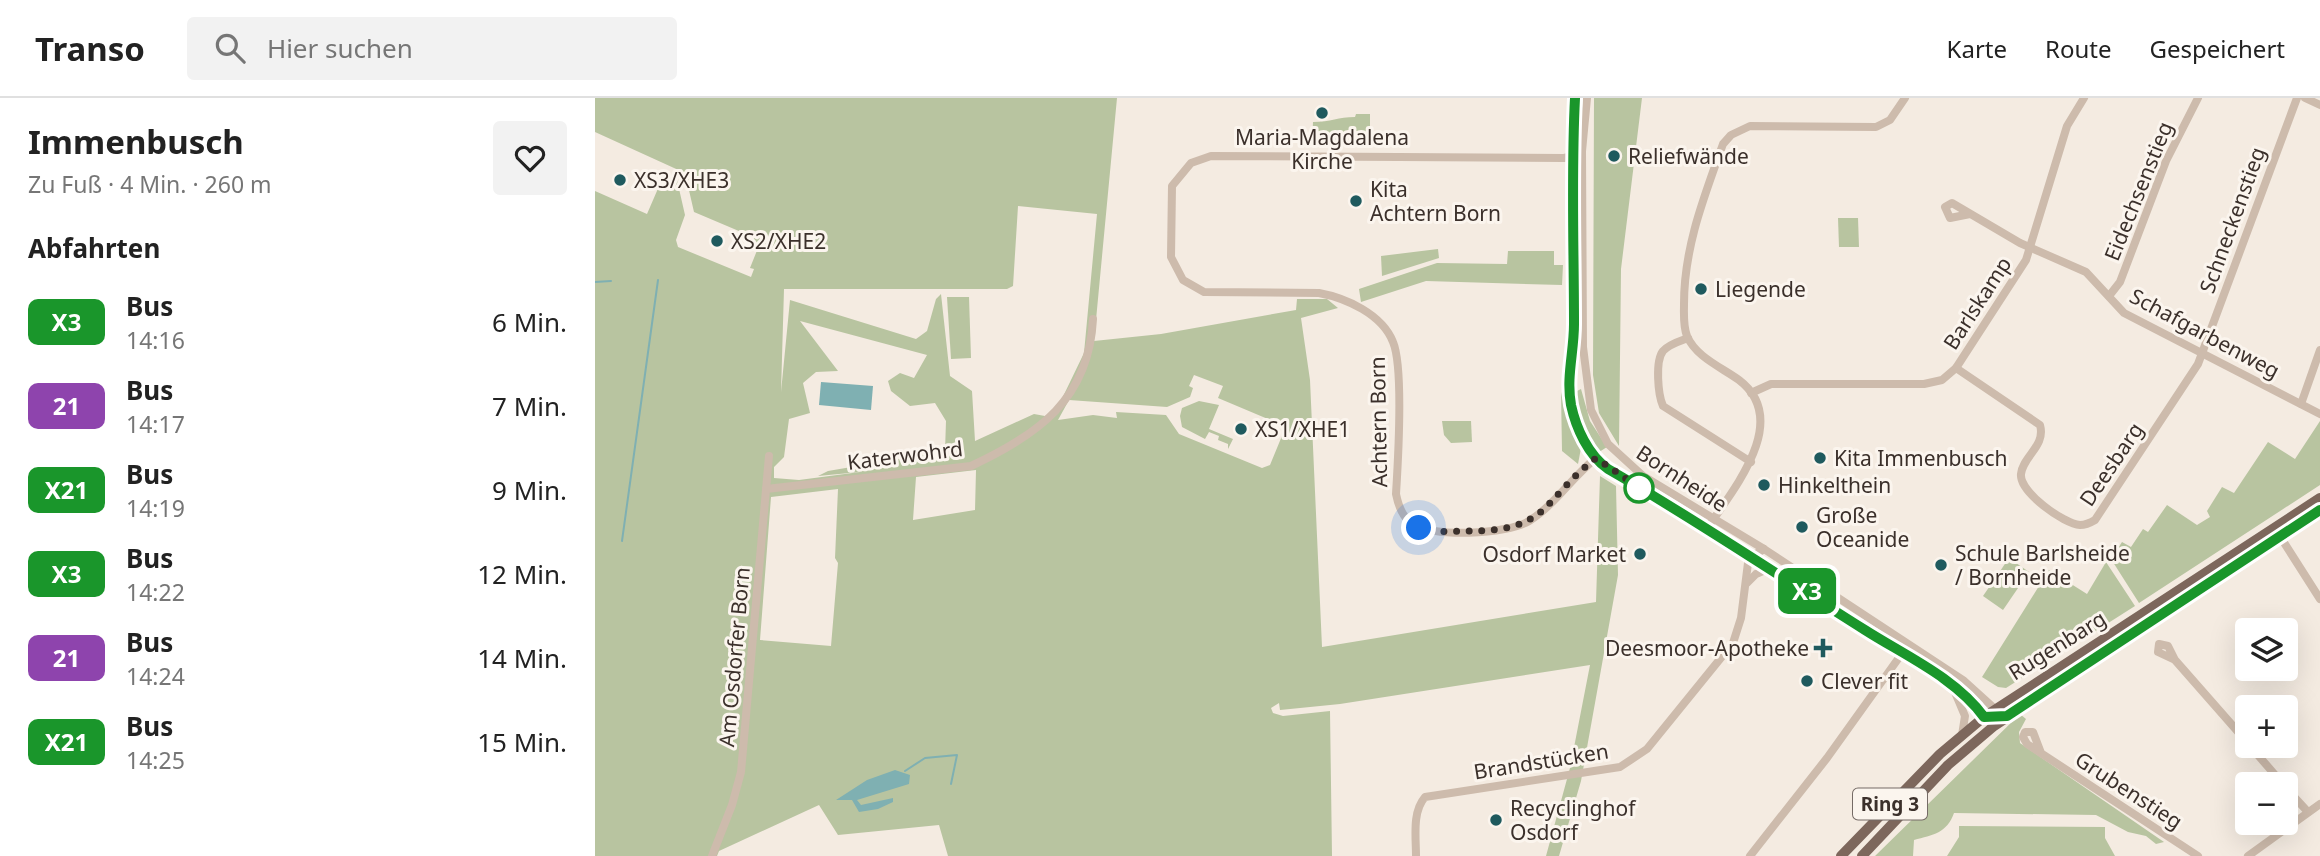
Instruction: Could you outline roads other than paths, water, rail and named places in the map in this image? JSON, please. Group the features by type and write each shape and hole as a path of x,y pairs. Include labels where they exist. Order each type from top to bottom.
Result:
{"main road":[{"name":"Rugenbarg","path":"1841,856 1962,735 2320,498"},
{"name":"Rugenbarg","path":"1862,856 1980,737 2007,716 2320,510"},
{"path":"1980,737 1991,715 2007,716"}],"street":[{"name":"Bornheide","path":"1575,98 1574,333 1569,387 1574,415 1596,458 1706,530 1905,650 1972,687 1991,715"},
{"name":"Bornheide","path":"1587,98 1582,154 1583,335 1595,423 1616,454 1643,476 1764,549 1991,715"},
{"path":"1706,530 1751,462 1757,448 1759,419 1751,393 1742,382 1699,353 1688,338 1684,326 1687,253 1723,144 1731,135 1750,126 1876,127 1890,120 1905,98"},
{"name":"Barlskamp","path":"1751,393 1771,384 1930,383 1942,380 1957,368 2026,260 2067,125 2084,98"},
{"name":"Eidechsenstieg","path":"2109,296 2120,282 2166,161 2198,98"},
{"name":"Schneckenstieg","path":"2202,354 2297,98"},
{"path":"2305,98 2320,105"},
{"path":"1582,154 1573,158 1583,201"},
{"name":"Achtern Born","path":"1573,158 1211,156 1191,163 1172,186 1171,257 1183,280 1204,292 1319,293 1337,296 1359,306 1384,329 1394,344 1397,359 1396,494 1403,514 1419,528 1433,531 1500,531 1520,526 1538,514 1596,458"},
{"name":"Schafgarbenweg","path":"1970,214 2031,247 2086,272 2124,313 2320,414"},
{"name":"Katerwohrd","path":"766,489 971,466 993,456 1061,409 1091,347 1093,319"},
{"path":"1688,338 1661,354 1660,387 1663,406 1751,462"},
{"path":"2301,404 2320,349"},
{"name":"Deesbarg","path":"1957,368 2038,422 2041,439 2022,468 2022,487 2029,495 2069,521 2083,525 2098,517 2196,368 2202,354"},
{"path":"1569,387 1581,382 1588,387"},
{"name":"Am Osdorfer Born","path":"712,856 732,805 741,772 769,456"},
{"path":"2283,534 2283,541 2320,599"},
{"path":"1751,557 1764,549"},
{"name":"Brandstücken","path":"1416,856 1416,814 1418,805 1425,797 1576,776 1620,767 1647,749 1733,643 1751,557"},
{"path":"1747,583 1756,573 1770,568"},
{"path":"1750,856 1827,758 1905,650"},
{"path":"2175,660 2235,729"},
{"path":"1953,688 1965,716 1962,735"},
{"name":"Grubenstieg","path":"2041,753 2198,856"},
{"path":"2260,758 2273,772"},
{"path":"2298,801 2308,812"},
{"path":"2248,856 2320,804"}],"water":[{"path":"821,382 873,386 871,410 819,405"},
{"path":"895,770 910,775 909,784 857,800 861,805 893,798 893,802 878,809 859,812 852,800 836,800 867,780"}],"waterway":[{"path":"622,541 658,280"},
{"path":"595,282 611,281"},
{"path":"905,771 925,758 957,755 951,784"}],"place":[{"name":"Maria-Magdalena Kirche","path":"1322,113"},
{"name":"Reliefwände","path":"1614,156"},
{"name":"XS3/XHE3","path":"620,180"},
{"name":"Kita Achtern Born","path":"1356,201"},
{"name":"XS2/XHE2","path":"717,241"},
{"name":"Liegende","path":"1701,289"},
{"name":"XS1/XHE1","path":"1241,429"},
{"name":"Kita Immenbusch","path":"1820,458"},
{"name":"Hinkelthein","path":"1764,485"},
{"name":"Große Oceanide","path":"1802,527"},
{"name":"Osdorf Market","path":"1640,554"},
{"name":"Schule Barlsheide / Bornheide","path":"1941,565"},
{"name":"Deesmoor-Apotheke","path":"1823,648"},
{"name":"Clever fit","path":"1807,681"},
{"name":"Recyclinghof Osdorf","path":"1496,820"}]}
